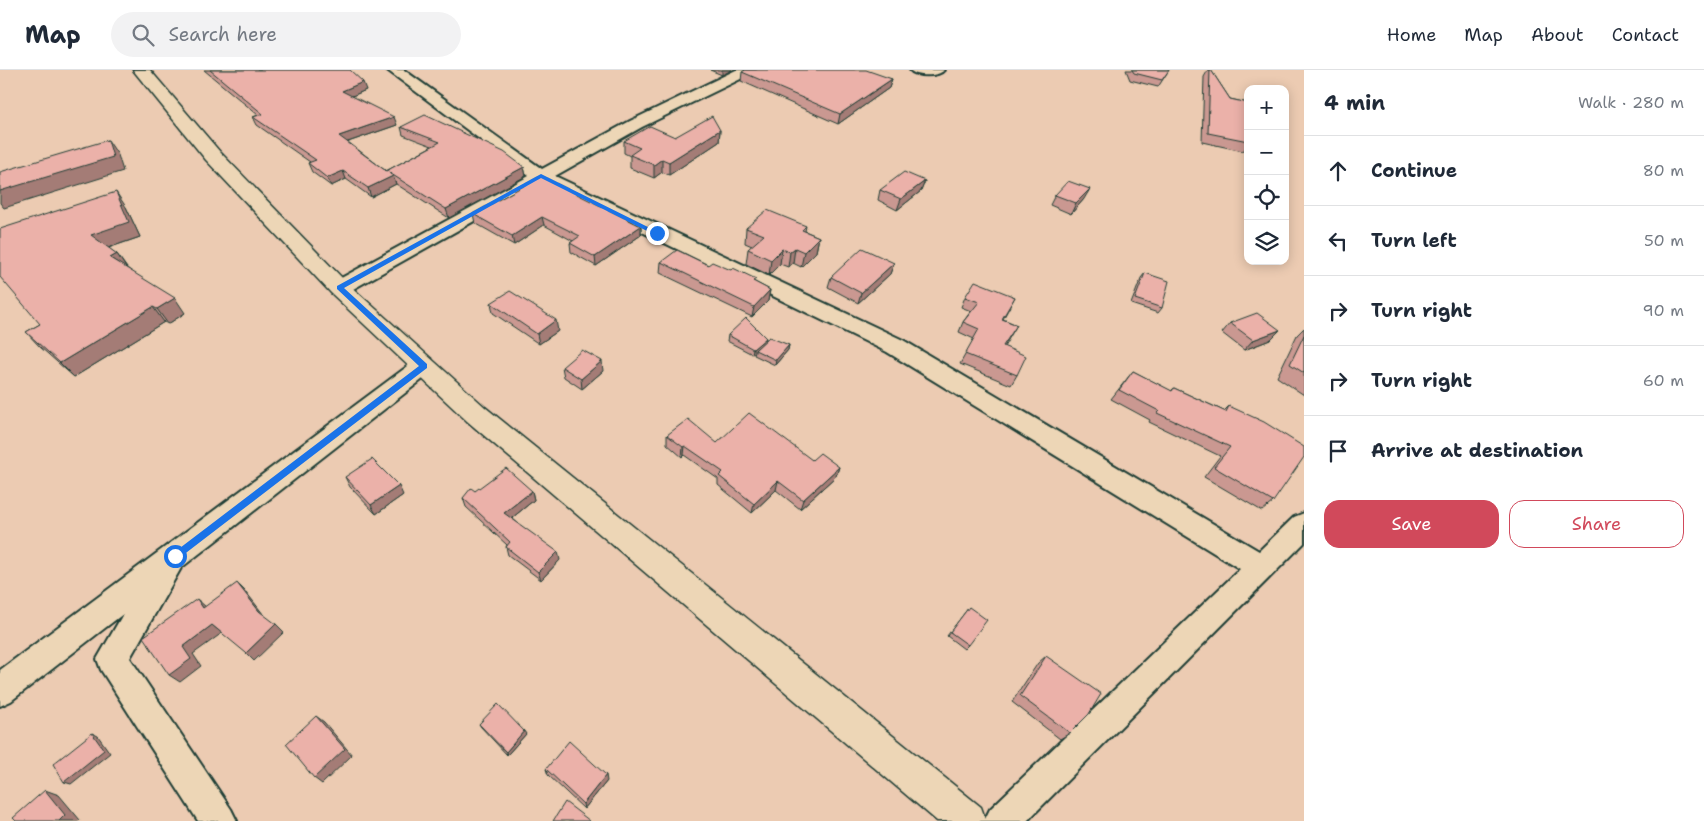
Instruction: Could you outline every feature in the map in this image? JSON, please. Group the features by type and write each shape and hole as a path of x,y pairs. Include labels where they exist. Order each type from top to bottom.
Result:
{"main road":[{"path":"141,70 213,156 339,288 476,414 967,821"}],"street":[{"path":"394,70 541,176 895,346 1262,568"},
{"path":"339,288 636,124 748,70"},
{"path":"917,70 937,70"},
{"path":"0,690 424,366"},
{"path":"1002,821 1304,525"},
{"path":"175,556 112,659 219,821"}],"building":[{"path":"210,70 350,70 363,82 342,91 394,117 339,136 386,171 440,142 401,127 425,115 504,152 524,167 446,209 388,172 393,176 368,188 343,171 327,178 308,163 316,160 253,117 263,114"},
{"path":"745,70 866,70 892,79 840,114 742,72"},
{"path":"1132,70 1169,70 1162,80 1134,73"},
{"path":"1211,70 1230,99 1244,102 1244,140 1208,133"},
{"path":"712,116 720,130 669,162 662,159 654,165 630,155 640,148 624,141 650,126 675,137"},
{"path":"108,140 113,157 0,191 0,172"},
{"path":"904,172 925,181 901,199 880,190"},
{"path":"541,176 641,226 595,257 570,243 580,236 542,217 512,236 473,214"},
{"path":"1068,181 1090,189 1076,203 1055,195"},
{"path":"116,192 129,222 91,235 117,254 110,258 175,298 157,309 153,307 60,363 26,332 40,324 0,277 0,229"},
{"path":"767,210 806,226 802,230 819,237 804,252 795,248 790,252 782,249 771,260 748,249 764,235 746,228"},
{"path":"862,248 894,263 861,293 831,277"},
{"path":"677,250 708,265 712,262 731,270 733,268 756,279 753,281 770,290 754,307 661,262"},
{"path":"1145,273 1169,281 1162,308 1135,299"},
{"path":"975,281 1015,297 1002,319 1017,325 1003,346 1026,356 1017,375 965,354 979,329 963,322 979,302 965,297"},
{"path":"510,291 556,320 537,334 491,303"},
{"path":"1257,313 1280,330 1253,340 1230,323"},
{"path":"746,318 766,338 753,349 728,335"},
{"path":"1304,335 1304,373 1290,364"},
{"path":"769,337 789,345 776,360 755,350"},
{"path":"582,350 602,361 581,379 562,367"},
{"path":"1133,371 1172,391 1174,388 1226,412 1229,406 1264,422 1304,447 1304,457 1273,502 1214,467 1230,447 1157,413 1159,411 1119,390"},
{"path":"749,413 812,460 820,453 839,467 803,500 778,481 754,504 719,476 723,472 667,435 688,419 717,443"},
{"path":"372,459 399,486 371,505 345,477"},
{"path":"506,468 532,491 504,513 558,552 538,572 506,547 510,542 463,498 471,488 475,491"},
{"path":"237,583 259,611 276,624 246,653 212,625 183,647 191,659 169,675 143,637 197,599 203,608"},
{"path":"969,607 987,620 968,645 950,632"},
{"path":"1046,656 1101,694 1089,714 1070,733 1020,696"},
{"path":"498,704 524,731 506,752 479,724"},
{"path":"316,716 345,749 314,778 286,744"},
{"path":"92,733 104,750 64,782 53,764"},
{"path":"569,741 606,775 583,804 546,769"},
{"path":"45,790 65,815 59,821 16,821 13,818"},
{"path":"565,802 590,821 553,821"}],"route":[{"path":"175,556 424,366 339,288 541,176 657,233"}]}
